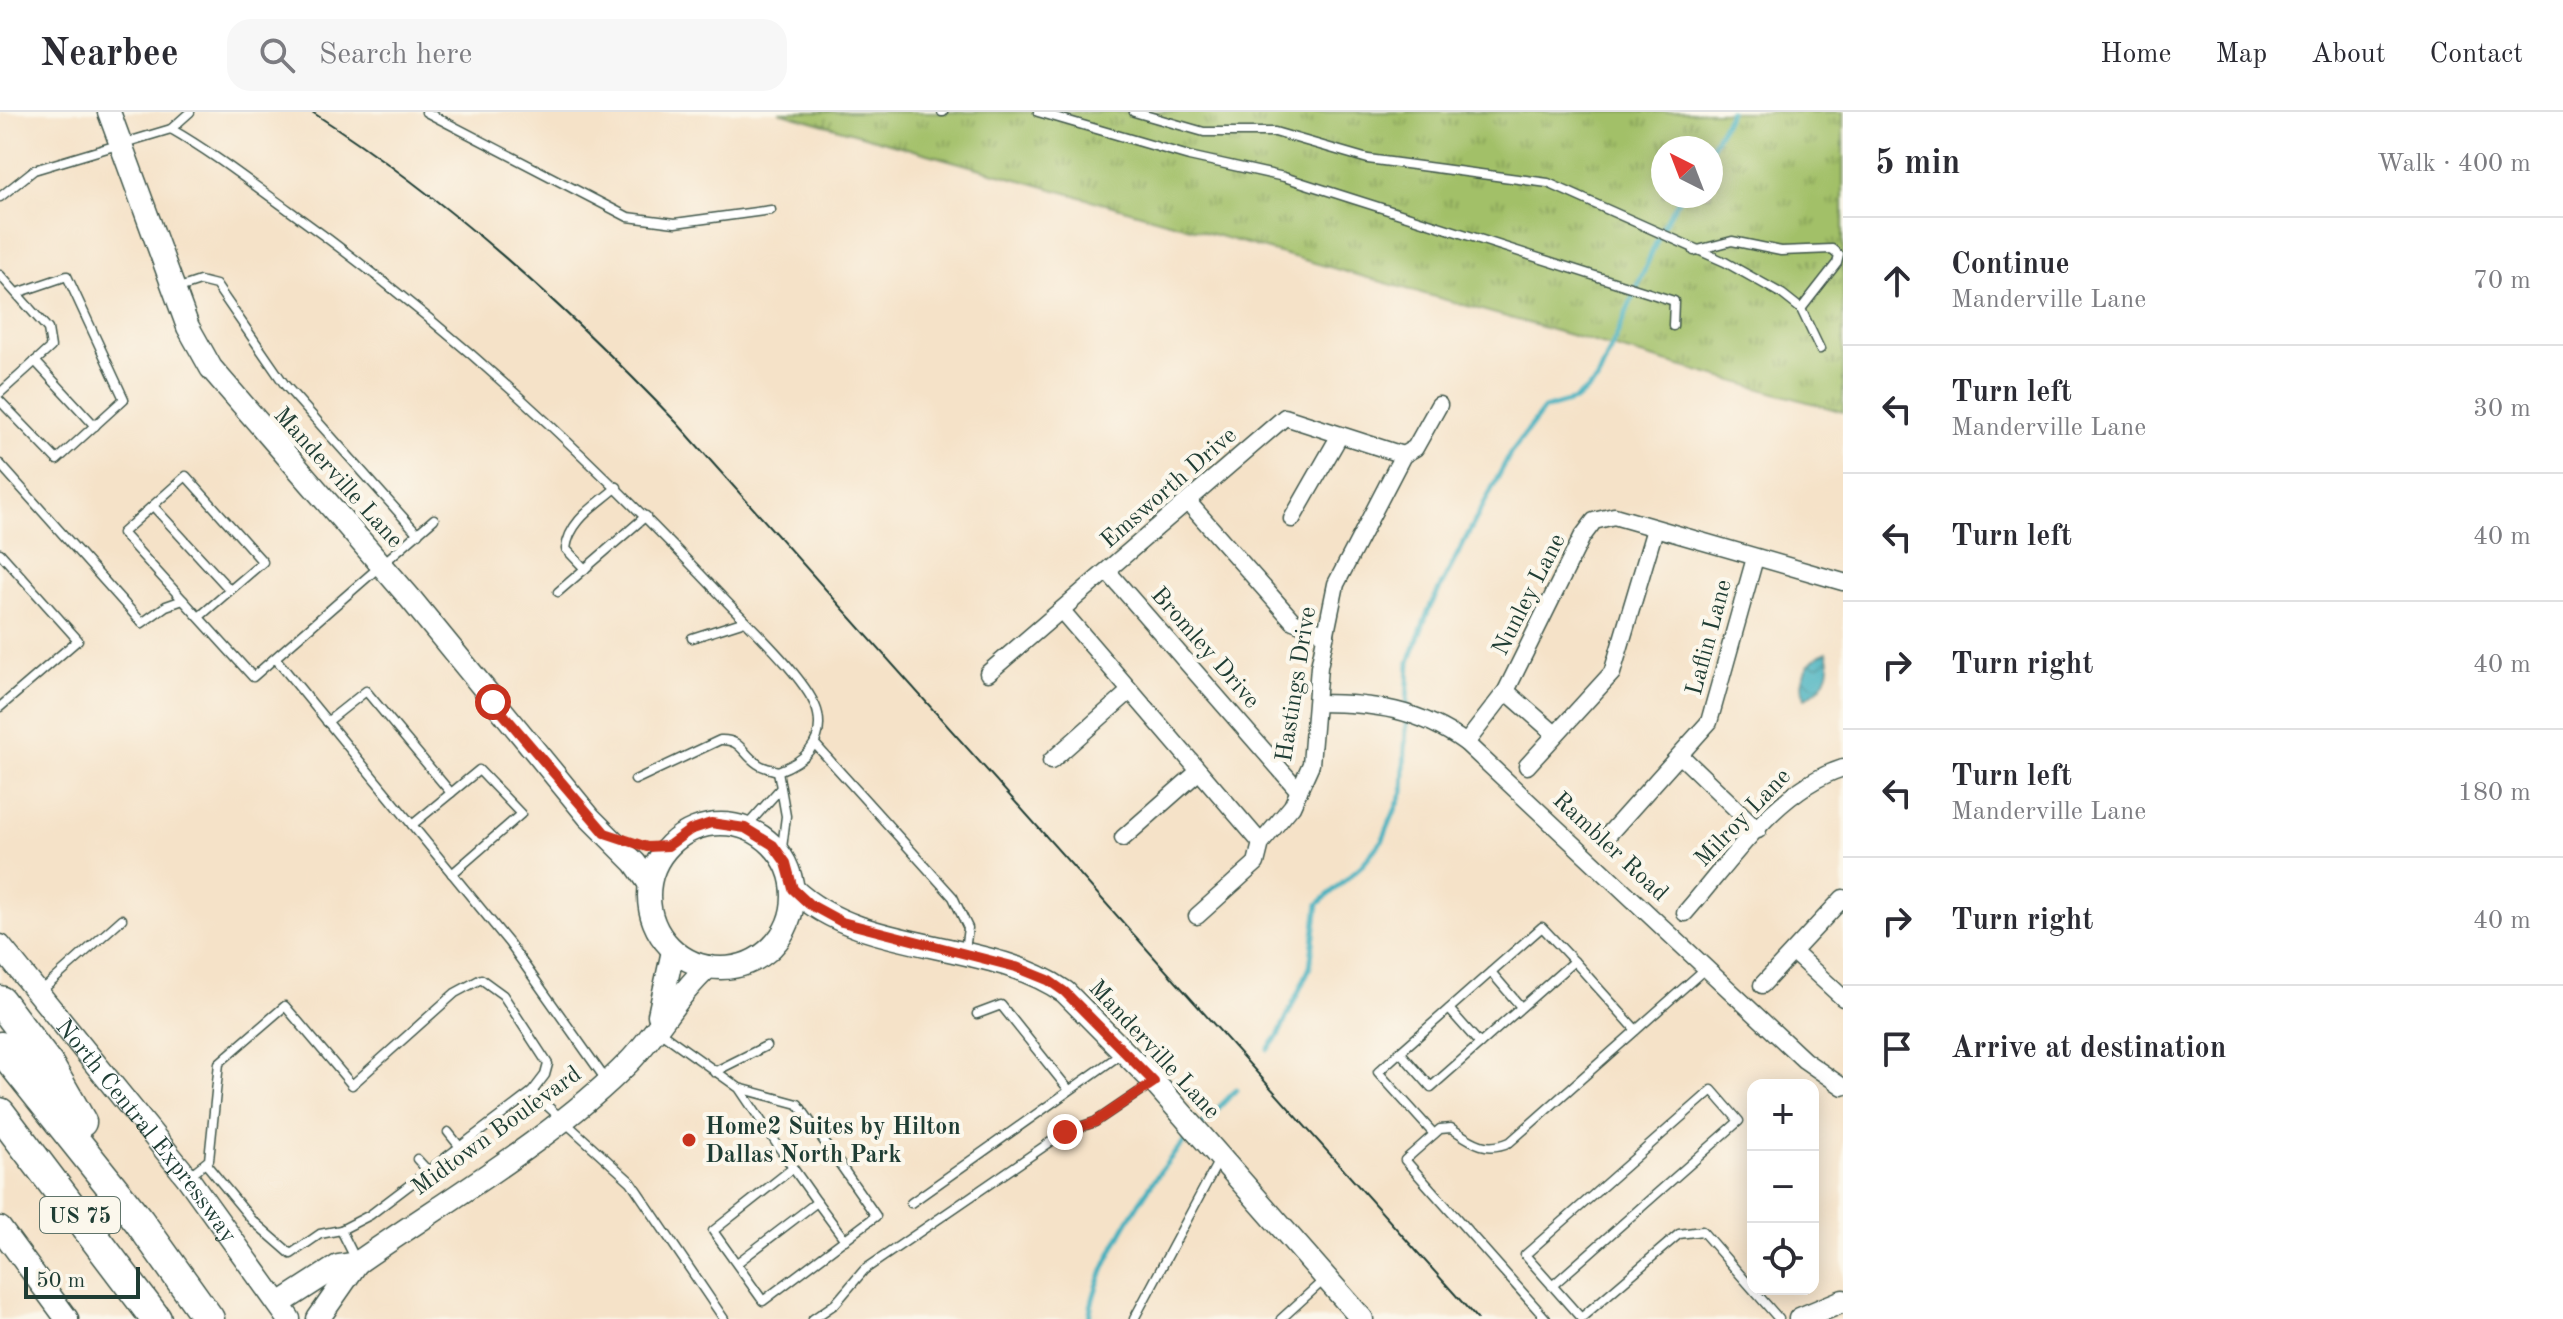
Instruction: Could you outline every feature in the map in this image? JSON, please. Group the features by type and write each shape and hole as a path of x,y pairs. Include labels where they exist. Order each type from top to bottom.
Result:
{"highway":[{"path":"0,1001 49,1066 139,1221"},
{"name":"US 75","path":"0,1047 139,1221 209,1319"},
{"name":"US 75","path":"0,1113 156,1319"}],"street":[{"name":"Manderville Lane","path":"109,112 123,142 198,348 227,390 383,566 649,883"},
{"name":"Hastings Drive","path":"1197,916 1256,863 1261,843 1292,806 1311,764 1326,634 1336,584 1403,455 1415,448 1439,405"},
{"name":"Emsworth Drive","path":"988,673 1285,417 1403,455"},
{"path":"1292,519 1340,435"},
{"path":"1188,502 1293,621 1326,634"},
{"name":"Nunley Lane","path":"1466,743 1506,691 1582,537 1594,521 1614,516 1843,582"},
{"path":"1527,766 1612,673 1655,529"},
{"name":"Laflin Lane","path":"1608,835 1709,722 1755,558"},
{"name":"Bromley Drive","path":"1108,572 1299,791"},
{"path":"1062,611 1261,843"},
{"path":"1051,761 1130,691"},
{"path":"1506,691 1555,734"},
{"name":"Rambler Road","path":"1317,703 1384,706 1442,726 1466,743 1804,1060 1843,1087"},
{"path":"1680,755 1758,830"},
{"name":"Milroy Lane","path":"1685,913 1758,830 1807,782 1843,768"},
{"path":"1123,838 1199,771"},
{"path":"711,823 745,828 773,845 781,856 793,889 792,918 786,931 755,959 735,967 708,967 673,951 660,937 652,919 649,883 668,846 690,830 711,823"},
{"path":"605,833 647,847 668,846"},
{"name":"Manderville Lane","path":"793,889 809,904 842,922 964,953 1048,980 1078,1002 1154,1082 1362,1319"},
{"path":"1762,985 1843,898"},
{"name":"Manderville Lane","path":"786,931 807,924 842,922"},
{"name":"North Central Expressway","path":"0,946 187,1177 284,1312"},
{"name":"Midtown Boulevard","path":"655,1028 673,951"},
{"path":"1793,952 1843,998"},
{"name":"Midtown Boulevard","path":"318,1319 357,1263 560,1121 630,1061 685,988 708,967"},
{"path":"0,1228 67,1319"},
{"name":"Midtown Boulevard","path":"284,1312 338,1266 357,1263"},
{"path":"1800,1319 1838,1308"}],"lane":[{"path":"0,197 34,170 171,129 190,112"},
{"path":"426,112 628,217 675,223 771,210"},
{"path":"1038,112 1189,156 1284,177 1674,301 1673,326"},
{"path":"1134,112 1204,132 1275,132 1368,159 1548,183 1669,240 1725,262 1782,294 1801,309 1820,349"},
{"path":"171,129 322,234 445,329 617,487 812,695 818,715 815,744 799,763 778,771 758,764 739,743 720,740 635,780"},
{"path":"1694,251 1732,241 1781,251 1832,249 1839,255 1837,263 1801,309"},
{"path":"0,275 48,329 51,347 0,393"},
{"path":"0,401 57,460 124,399 67,276 17,293"},
{"path":"174,289 200,281 216,285 269,365 418,534"},
{"path":"35,361 95,426"},
{"path":"0,464 142,623 166,606 183,600"},
{"path":"199,617 263,562 186,476 122,533 253,677 434,519"},
{"path":"585,569 566,549 567,537 572,526 617,487"},
{"path":"153,506 230,590"},
{"path":"558,592 646,516"},
{"path":"0,553 78,640 0,707"},
{"path":"692,638 745,621"},
{"path":"276,659 509,943 606,1081"},
{"path":"327,722 366,691 451,793"},
{"path":"815,744 953,897 968,928 964,953"},
{"path":"412,825 479,770 521,814 452,874"},
{"path":"778,771 786,816 781,856"},
{"path":"745,828 780,789"},
{"path":"39,993 122,919"},
{"path":"1434,1134 1378,1072 1542,927 1636,1030"},
{"path":"1400,1052 1431,1087 1574,961"},
{"path":"1546,1319 1405,1160 1434,1134 1451,1128 1478,1146 1497,1148 1510,1142 1707,968"},
{"path":"1491,972 1521,1007"},
{"path":"481,979 503,995 548,1064 545,1075 532,1092 460,1147 370,1215 341,1230 320,1234 291,1254 252,1220 206,1164 219,1063 285,1006 352,1085 455,993 481,979"},
{"path":"977,1014 1001,1005 1069,1090"},
{"path":"1449,1009 1480,1044"},
{"path":"655,1028 739,1088 798,1104 876,1216 763,1301 713,1231 793,1168"},
{"path":"714,1072 766,1046"},
{"path":"911,1203 1125,1052"},
{"path":"813,1319 835,1304 864,1270 1065,1132 1095,1122 1154,1082"},
{"path":"739,1088 845,1240"},
{"path":"1552,1286 1739,1121 1712,1090 1525,1255 1552,1286 1581,1318 1679,1234 1702,1231 1779,1319"},
{"path":"532,1092 560,1121 631,1182 724,1319"},
{"path":"448,1132 460,1147"},
{"path":"1134,1319 1220,1157"},
{"path":"417,1159 428,1171"},
{"path":"187,1177 206,1164"},
{"path":"737,1263 817,1202"},
{"path":"341,1230 357,1263"},
{"path":"1281,1319 1326,1278"}],"green space":[{"path":"779,112 1843,112 1843,412"}],"water":[{"path":"1827,652 1828,673 1817,690 1805,698 1802,683 1806,670 1814,659"}],"waterway":[{"path":"1717,136 1730,112"},
{"path":"1268,1049 1278,1036 1310,967 1318,904 1361,866 1383,839 1403,791 1409,662 1429,609 1510,454 1544,409 1575,400 1597,381 1674,208"},
{"path":"1200,1127 1236,1090"},
{"path":"1089,1319 1102,1273 1128,1220 1161,1171 1192,1134"}],"tram line":[{"path":"312,112 411,181 504,257 592,337 677,423 1477,1319"}],"place":[{"name":"Home2 Suites by Hilton Dallas North Park","path":"689,1140"}],"route":[{"path":"493,702 605,833 647,847 668,846 690,830 711,823 734,824 755,831 773,845 786,863 793,889 809,904 842,922 1016,967 1048,980 1065,992 1154,1082 1128,1103 1095,1122 1065,1132"}]}
